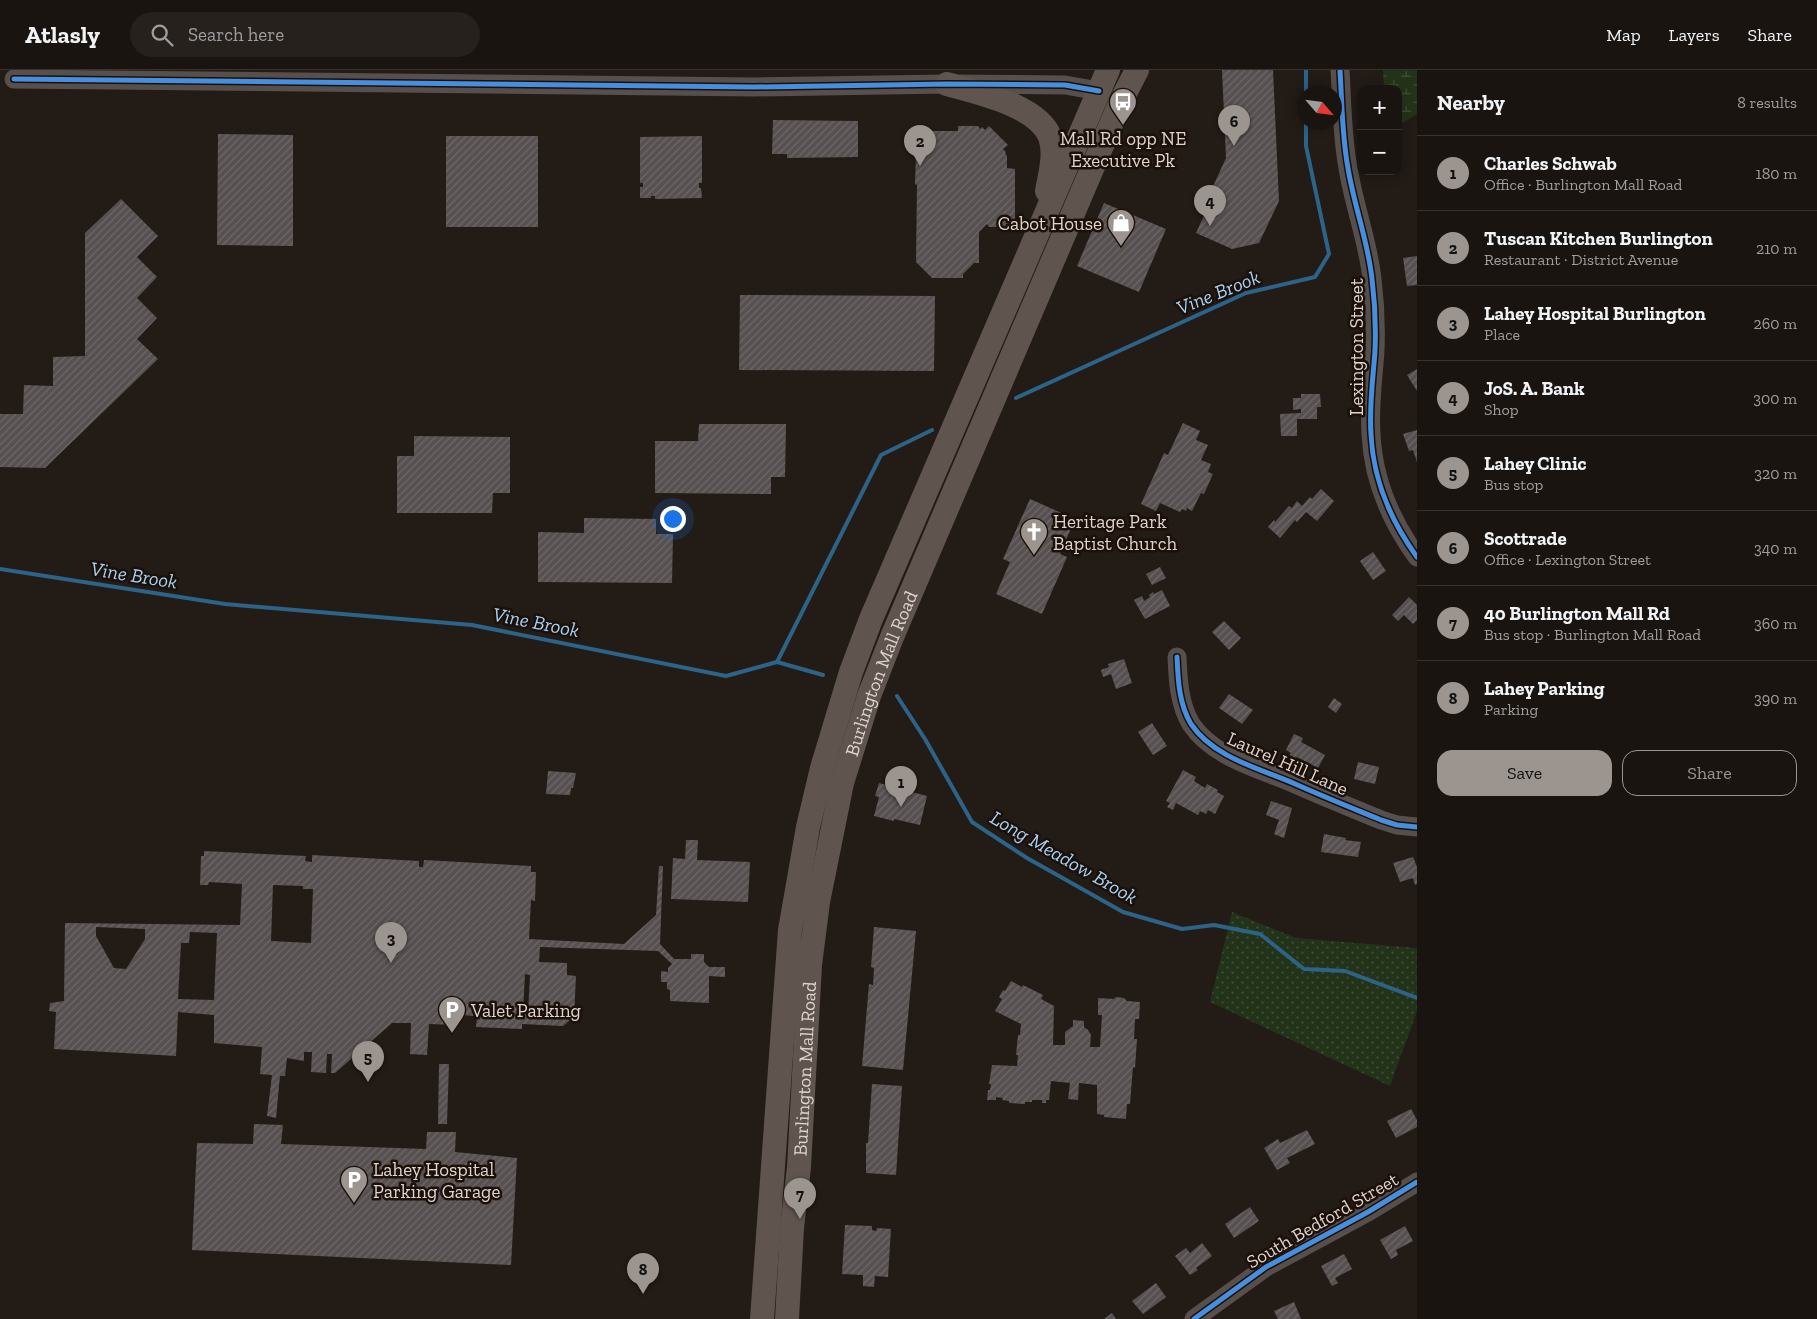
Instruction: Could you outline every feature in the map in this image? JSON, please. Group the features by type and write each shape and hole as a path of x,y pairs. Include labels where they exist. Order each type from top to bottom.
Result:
{"main road":[{"name":"Burlington Mall Road","path":"787,1319 792,1228 799,1167 810,965 821,885 842,783 869,696 892,637 1121,101 1137,70"},
{"name":"Burlington Mall Road","path":"762,1319 790,930 808,827 822,768 871,619 1104,80"},
{"path":"1104,80 1121,101"},
{"path":"947,84 1010,104 1028,113 1045,129 1050,139 1052,162 1040,229"}],"street":[{"name":"Lexington Street","path":"1340,70 1347,165 1365,236 1373,281 1375,334 1370,406 1372,450 1390,512 1417,557"},
{"path":"14,79 532,83 748,87 947,84 1067,85 1104,80"},
{"name":"Laurel Hill Lane","path":"1177,657 1181,700 1190,722 1209,744 1236,760 1381,820 1397,826 1417,827"},
{"name":"South Bedford Street","path":"1194,1319 1266,1267 1368,1212 1417,1182"}],"green space":[{"path":"1383,70 1417,70 1417,114 1402,123 1402,85 1384,85"},
{"path":"1232,912 1296,938 1417,948 1417,1011 1390,1086 1210,1002"}],"building":[{"path":"1222,70 1273,70 1279,201 1259,243 1232,249 1196,233 1207,209 1205,204 1226,158"},
{"path":"773,120 858,121 858,157 787,158 787,154 772,154"},
{"path":"958,126 978,126 980,129 982,127 985,130 989,126 1008,145 1003,149 1007,156 1007,168 1015,169 1015,219 1009,227 989,227 987,224 979,232 979,263 974,263 963,274 963,278 932,278 916,262 916,153 932,137 932,131 958,131"},
{"path":"218,134 293,135 293,246 217,245"},
{"path":"446,136 538,136 538,227 446,227"},
{"path":"702,136 702,183 699,183 699,188 701,188 702,198 655,199 655,196 651,196 651,198 640,198 640,187 643,187 643,183 640,183 640,137"},
{"path":"121,199 158,236 137,257 157,277 137,298 157,318 137,339 158,359 45,468 0,467 0,414 23,414 24,385 53,386 53,357 85,356 85,233"},
{"name":"Cabot House","path":"1104,203 1166,229 1139,292 1077,266"},
{"path":"1417,256 1417,285 1407,286 1403,258"},
{"path":"740,295 935,296 934,371 739,370"},
{"path":"1417,369 1417,391 1407,375"},
{"path":"1301,394 1320,394 1321,407 1317,407 1317,419 1297,419 1297,436 1281,436 1280,414 1301,413 1301,409 1293,410 1293,398 1301,398"},
{"path":"1183,423 1200,431 1196,440 1208,445 1201,460 1211,464 1208,472 1213,474 1204,494 1201,493 1192,511 1187,508 1186,511 1182,509 1180,512 1160,503 1156,511 1141,504 1164,453 1168,455"},
{"path":"699,424 786,424 785,477 771,477 771,494 655,493 655,441 698,441"},
{"path":"1417,430 1417,462 1413,450 1409,451 1403,434"},
{"path":"414,436 510,437 510,493 493,493 492,513 397,513 397,456 414,456"},
{"path":"1321,489 1334,501 1317,521 1306,512 1297,522 1295,520 1280,538 1268,527 1289,506 1292,508 1297,501 1302,506"},
{"path":"1030,499 1075,519 1060,554 1067,557 1042,614 996,594 1010,562 1003,559"},
{"path":"584,518 656,519 656,534 673,534 672,583 538,582 538,532 584,533"},
{"path":"1373,552 1386,571 1373,580 1360,561"},
{"path":"1160,567 1166,578 1152,585 1146,574"},
{"path":"1162,590 1170,606 1145,619 1134,600 1142,596 1144,601 1153,592 1154,594"},
{"path":"1409,597 1417,605 1417,620 1413,624 1404,615 1398,621 1392,615"},
{"path":"1224,621 1241,638 1229,650 1212,632"},
{"path":"1124,659 1132,683 1116,689 1111,674 1103,677 1101,670 1109,667 1108,664"},
{"path":"1229,694 1253,710 1242,724 1219,708"},
{"path":"1334,698 1342,704 1336,713 1328,707"},
{"path":"1152,723 1167,746 1153,755 1138,732"},
{"path":"1294,734 1303,738 1301,742 1325,755 1318,768 1289,755 1291,753 1286,750"},
{"path":"1358,762 1379,767 1375,784 1354,779"},
{"path":"1183,770 1196,777 1194,781 1205,788 1207,784 1224,796 1215,814 1208,810 1206,814 1200,811 1198,815 1176,803 1173,810 1167,807 1170,803 1166,801"},
{"path":"548,771 576,773 570,795 546,794"},
{"path":"879,783 927,796 920,825 874,816 879,797 875,796"},
{"path":"1271,801 1292,808 1284,838 1274,834 1279,820 1266,815"},
{"path":"1324,834 1361,842 1358,857 1321,852"},
{"path":"686,840 698,840 697,860 750,862 748,902 671,899 673,858 685,859"},
{"path":"204,851 306,856 305,861 312,862 312,855 419,861 419,867 423,867 424,860 531,866 531,872 536,872 535,901 531,900 529,939 624,944 656,915 659,866 663,866 660,944 674,959 691,959 691,954 704,954 704,962 709,967 725,967 725,977 709,976 709,1003 670,1001 670,990 667,989 667,982 661,982 661,971 668,972 668,968 672,964 658,951 540,947 539,962 567,963 567,975 576,976 574,1017 563,1026 522,1024 522,1029 476,1027 477,1016 459,1015 458,1025 429,1024 427,1055 410,1054 411,1023 392,1023 335,1073 331,1073 332,1054 327,1054 326,1073 311,1072 312,1052 304,1052 304,1061 287,1058 285,1076 280,1076 276,1118 267,1116 272,1075 260,1074 262,1047 214,1043 214,1015 178,1012 176,1056 54,1049 56,1012 49,1011 50,1003 64,1001 65,923 240,925 242,884 209,882 208,885 200,885 201,856 204,856","holes":["273,885 303,886 303,889 313,889 311,943 271,941","96,927 145,929 145,939 126,969 114,968 96,936","190,932 217,933 214,1000 178,999 181,943 189,943","525,974 530,975 528,1013 523,1013"]},
{"path":"1413,857 1417,867 1417,884 1415,885 1413,878 1400,882 1393,863"},
{"path":"874,927 916,931 903,1070 862,1066 869,984 873,985 874,968 871,967"},
{"path":"1011,981 1043,995 1041,999 1054,1006 1053,1045 1065,1045 1065,1032 1073,1026 1073,1020 1084,1021 1084,1027 1091,1035 1090,1047 1100,1047 1102,1015 1098,1015 1098,998 1114,999 1116,997 1124,998 1127,1001 1140,1002 1139,1019 1135,1019 1134,1039 1137,1039 1135,1068 1133,1067 1130,1104 1127,1104 1126,1119 1104,1117 1104,1115 1097,1114 1097,1085 1079,1083 1078,1100 1068,1099 1070,1083 1051,1081 1049,1100 1046,1100 1046,1103 1042,1103 1042,1100 1032,1100 1032,1102 1025,1102 1025,1104 1009,1103 1009,1101 1002,1100 1003,1098 996,1097 996,1100 987,1100 991,1084 989,1084 992,1065 1017,1066 1018,1055 1016,1055 1021,1024 995,1011 1002,999 999,997"},
{"path":"439,1064 449,1064 447,1124 438,1124"},
{"path":"872,1084 902,1086 896,1175 866,1173 866,1143 868,1143"},
{"path":"1411,1109 1417,1120 1417,1127 1396,1138 1387,1121"},
{"name":"Lahey Hospital Parking Garage","path":"254,1124 283,1125 281,1144 426,1149 427,1132 456,1132 455,1152 517,1158 511,1265 192,1250 197,1143 253,1144"},
{"path":"1307,1130 1315,1144 1287,1158 1290,1163 1277,1170 1264,1148 1278,1139 1280,1143"},
{"path":"1250,1207 1259,1221 1234,1238 1225,1224"},
{"path":"845,1225 872,1226 872,1230 876,1231 877,1228 891,1229 888,1277 875,1276 874,1287 863,1286 863,1275 842,1274"},
{"path":"1405,1226 1413,1241 1396,1250 1398,1255 1391,1259 1380,1240"},
{"path":"1202,1243 1212,1256 1190,1275 1175,1256 1186,1248 1190,1253"},
{"path":"1344,1254 1352,1269 1335,1278 1338,1283 1332,1286 1321,1266"},
{"path":"1156,1283 1166,1297 1143,1314 1132,1301"},
{"path":"1294,1302 1301,1319 1278,1319 1274,1311"},
{"path":"1112,1313 1116,1319 1104,1319"}],"waterway":[{"name":"Vine Brook","path":"1306,70 1306,85"},
{"name":"Vine Brook","path":"1016,398 1246,293 1315,277 1329,254 1306,146 1306,130"},
{"name":"Vine Brook","path":"0,569 225,604 472,625 726,676 777,662 881,455 932,430"},
{"name":"Long Meadow Brook","path":"777,662 823,675"},
{"name":"Long Meadow Brook","path":"897,696 925,739 972,822 1027,858 1123,912 1182,929 1214,925 1260,934 1304,969 1345,971 1417,998"}],"cycle path":[{"path":"1340,70 1346,156 1370,265 1374,297 1375,342 1370,413 1372,451 1385,499 1399,529 1417,557"},
{"path":"14,79 754,87 947,84 1065,85 1099,91"},
{"path":"1177,657 1180,692 1187,716 1200,735 1211,745 1237,760 1381,820 1397,825 1417,827"},
{"path":"1194,1319 1266,1267 1368,1212 1417,1182"}],"place":[{"name":"Mall Rd opp NE Executive Pk","path":"1123,126"},
{"name":"Scottrade","path":"1234,146"},
{"name":"Tuscan Kitchen Burlington","path":"920,166"},
{"name":"JoS. A. Bank","path":"1210,226"},
{"name":"Cabot House","path":"1121,247"},
{"name":"Heritage Park Baptist Church","path":"1034,556"},
{"name":"Charles Schwab","path":"901,807"},
{"name":"Lahey Hospital Burlington","path":"391,963"},
{"name":"Valet Parking","path":"452,1034"},
{"name":"Lahey Clinic","path":"368,1082"},
{"name":"Lahey Hospital Parking Garage","path":"354,1204"},
{"name":"40 Burlington Mall Rd","path":"800,1219"},
{"name":"Lahey Parking","path":"643,1294"}]}
